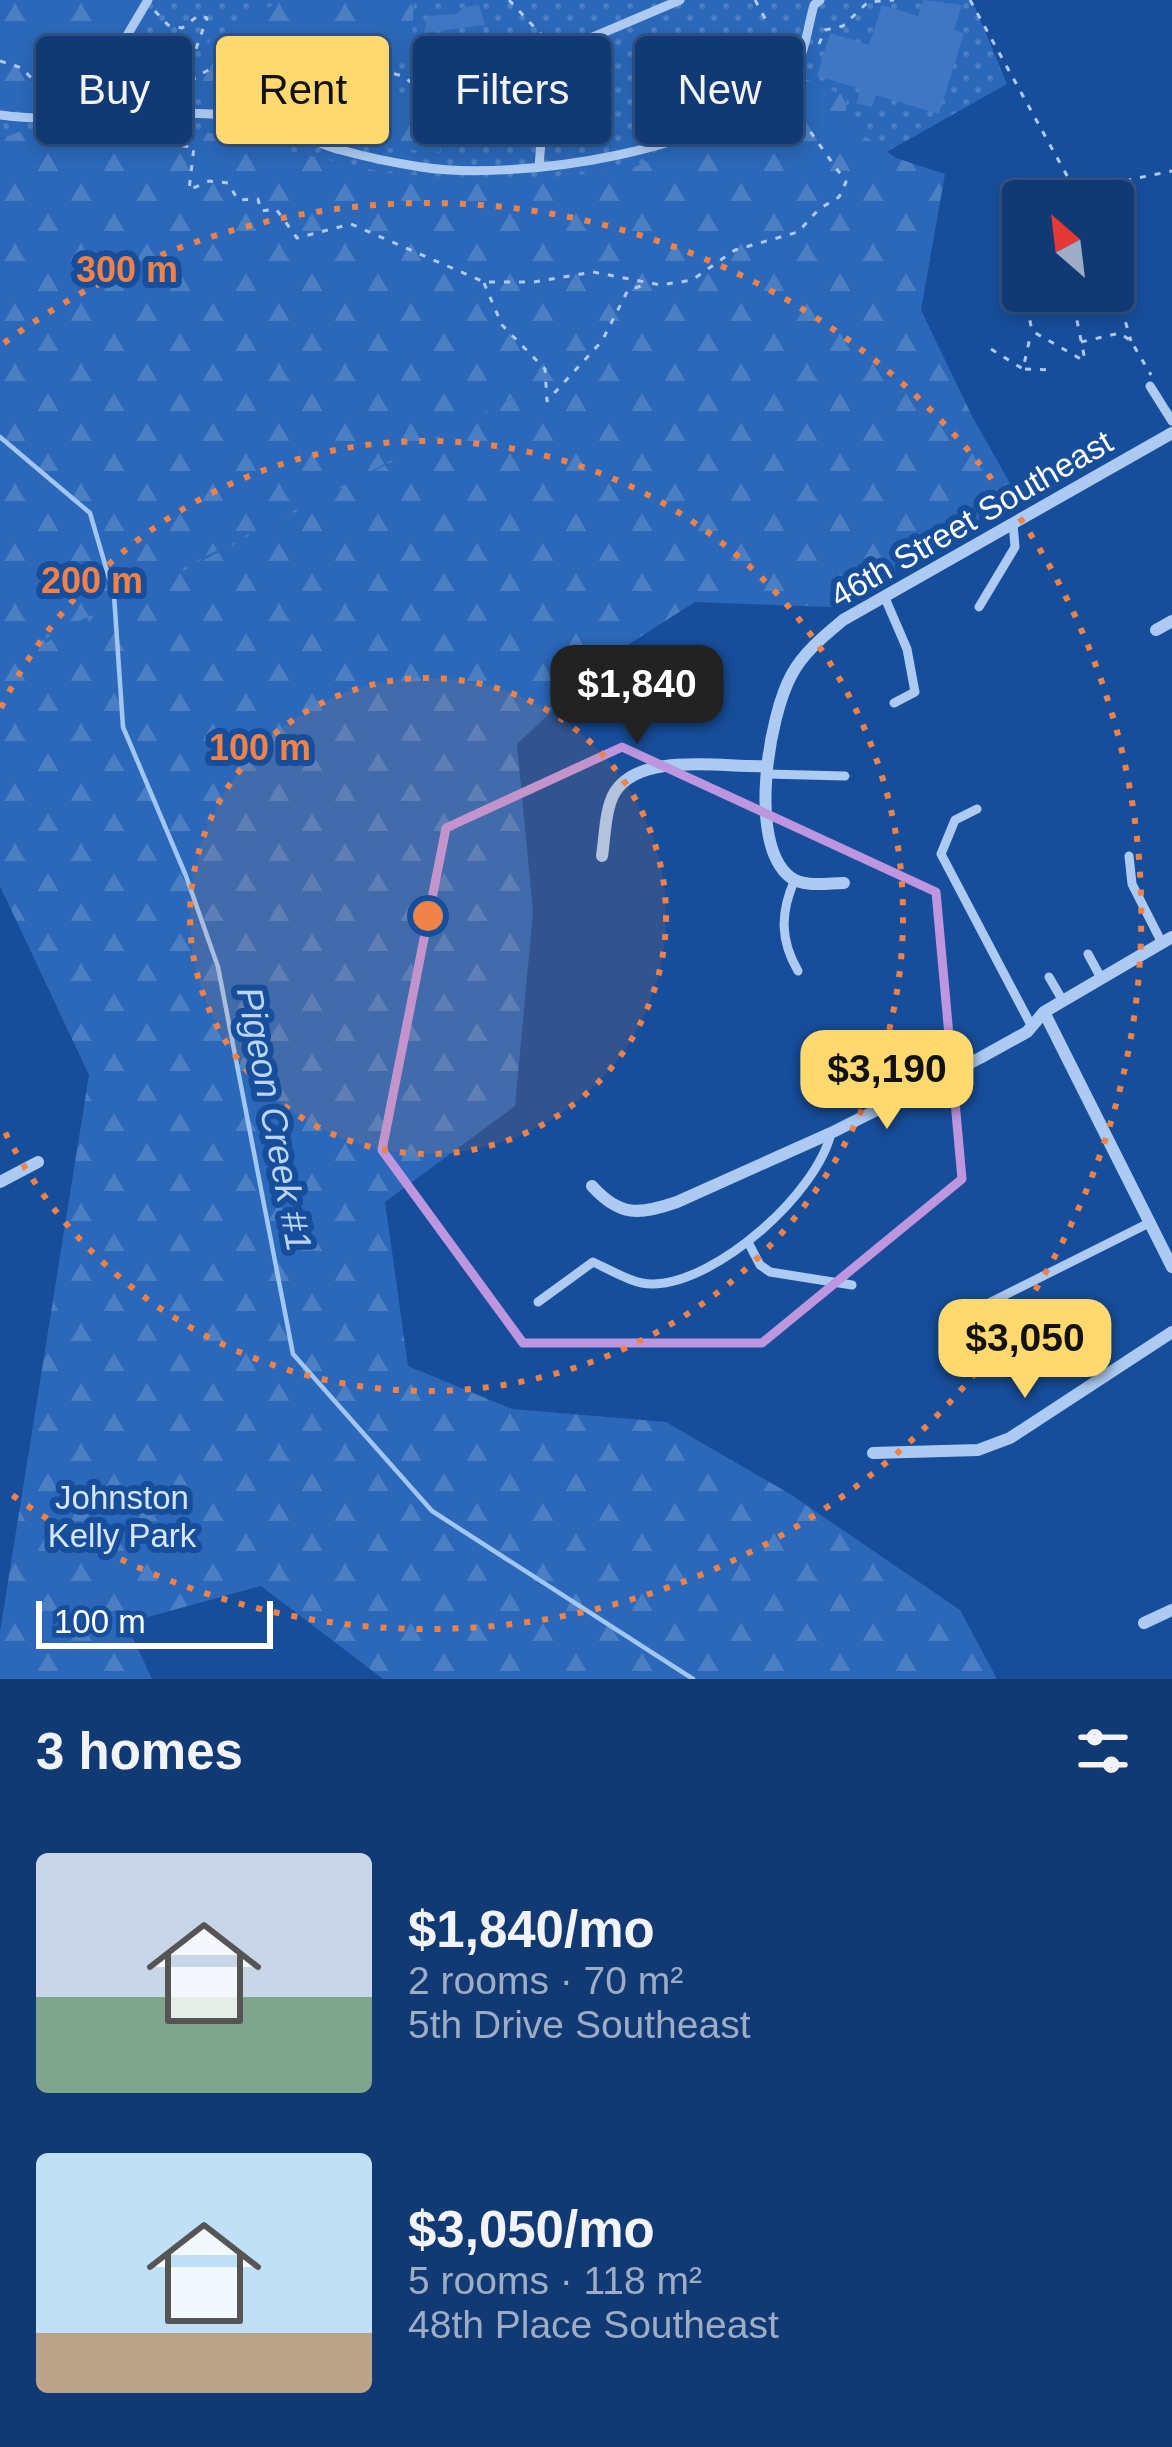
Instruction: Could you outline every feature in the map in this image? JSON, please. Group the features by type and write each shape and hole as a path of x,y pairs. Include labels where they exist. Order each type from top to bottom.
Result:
{"street":[{"name":"46th Street Southeast","path":"795,879 776,859 769,833 766,770 776,717 791,674 830,631 1172,433"},
{"path":"1156,630 1172,621"},
{"path":"602,856 612,795 642,771 662,765 766,770"},
{"path":"795,879 844,883"},
{"path":"592,1186 621,1210 655,1210 831,1132 1011,1041 1027,1032 1044,1012 1167,940"},
{"path":"1044,1012 1171,1258"},
{"path":"0,1182 38,1162"},
{"path":"873,1454 978,1450 1010,1438 1172,1332"},
{"path":"1144,1623 1172,1610"}],"lane":[{"path":"595,36 680,0"},
{"path":"125,36 147,1"},
{"path":"803,47 817,2"},
{"path":"0,115 36,120"},
{"path":"192,116 255,119 340,150 424,168 539,167 659,144"},
{"path":"539,167 541,144"},
{"path":"1152,384 1172,421"},
{"path":"979,607 1015,547 1013,523"},
{"path":"885,598 907,649 915,692 894,703"},
{"path":"766,770 845,776"},
{"path":"976,809 956,820 940,854 1031,1025"},
{"path":"1129,856 1132,884 1167,940"},
{"path":"795,879 783,926 786,949 798,971"},
{"path":"1088,954 1101,978"},
{"path":"1049,977 1063,1001"},
{"path":"538,1302 593,1262 648,1285 673,1282 710,1267 748,1242 818,1165 831,1132"},
{"path":"989,1303 1150,1222"},
{"path":"748,1242 760,1265 770,1272 852,1285"}],"path":[{"path":"754,0 767,22"},
{"path":"814,56 825,30 843,26 868,2 894,0"},
{"path":"970,0 1072,180"},
{"path":"147,1 167,25 182,28 199,15 206,18 190,62 189,82 206,67 227,60 302,59 361,65 403,76 413,84"},
{"path":"514,1 546,36"},
{"path":"0,61 22,68 36,81"},
{"path":"484,282 502,326 545,369 547,401 602,341 628,290 692,280 734,250 798,232 819,209 839,197 846,182 803,121"},
{"path":"165,144 194,147 189,190 208,181 228,183 238,200 258,199 260,212 276,209 297,238 351,224 484,282 534,282 593,272 646,284"},
{"path":"1122,180 1172,171"},
{"path":"1023,369 1032,331 1028,312"},
{"path":"1032,331 1086,362 1075,312"},
{"path":"1123,312 1152,384"},
{"path":"1082,343 1120,333 1131,341"},
{"path":"991,349 1023,369 1051,370"}],"highlighted area":[{"path":"622,747 936,892 962,1179 762,1343 523,1343 382,1150 446,828"}],"green space":[{"path":"0,0 972,0 1007,84 867,163 783,252 0,680"},
{"path":"4,0 142,0 125,36 36,36 36,114 0,106"},
{"path":"281,0 414,0 412,41 391,60 399,94 413,97 413,144 441,144 440,152 356,144 389,144 389,36 217,36"},
{"path":"216,37 216,100 192,94 192,79"},
{"name":"Johnston Kelly Park","path":"806,79 847,97 845,122 896,158 945,174 921,310 1020,501 831,607 695,602 612,655 517,744 533,912 515,1106 385,1202 408,1366 512,1409 666,1422 790,1494 960,1610 997,1679 383,1679 261,1586 126,1623 152,1679 0,1679 0,1632 89,1075 0,886 0,139 27,129 36,131 36,144 192,144 192,129 216,135 216,144 258,144 386,173 486,180 630,169 685,144 803,144","holes":["550,379 34,649 31,646"]}],"building":[{"path":"923,0 962,5 954,30 964,33 939,114 876,95 872,107 856,103 861,89 817,76 830,33 869,45 882,5 918,16"},
{"path":"479,5 485,25 424,33 427,16 456,14"}],"waterway":[{"name":"Pigeon Creek #1","path":"0,437 90,513 114,595 123,727 186,876 218,967 293,1354 432,1511 693,1679"}]}
